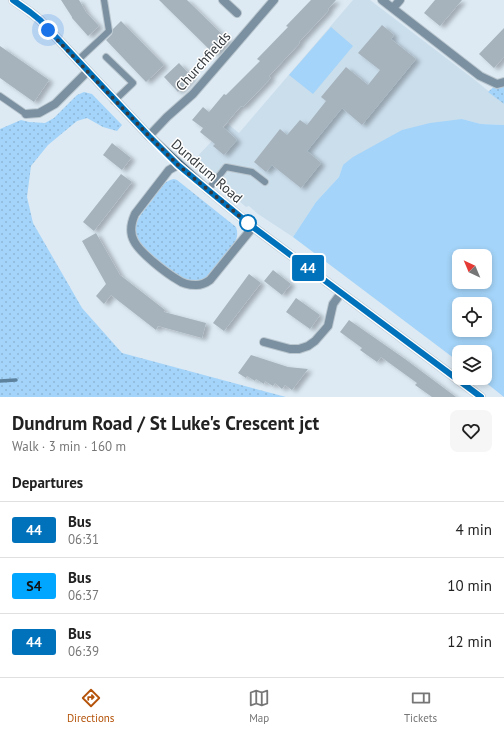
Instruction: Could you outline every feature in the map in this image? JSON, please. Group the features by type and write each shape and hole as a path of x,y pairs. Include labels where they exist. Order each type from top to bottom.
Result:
{"main road":[{"name":"Dundrum Road","path":"13,0 40,20 114,101 178,165 253,227 481,397"}],"street":[{"path":"223,0 237,13"},
{"name":"Churchfields","path":"149,136 167,117 193,94 274,0"},
{"path":"382,0 480,76 497,84 504,82"},
{"path":"393,8 400,0"},
{"path":"26,114 39,113 55,104 87,72"},
{"path":"178,165 169,170 135,214 131,222 134,241 142,252 179,281 195,285 202,284 210,280 253,227"},
{"path":"264,342 299,349 316,341 328,326 333,304 341,292"}],"lane":[{"path":"77,61 109,32 104,0"},
{"path":"106,57 133,83 114,101"},
{"path":"0,96 26,114"},
{"path":"0,104 6,100"},
{"path":"208,190 226,167 252,172 265,182"}],"shaded area":[{"path":"353,0 370,0 504,104 504,125 481,124 462,119 343,165 339,177 316,202 293,237 258,214 249,206 246,207 193,161 228,124 239,133"},
{"path":"331,27 353,46 313,94 289,75"},
{"path":"504,82 504,104 488,92 497,84"},
{"path":"84,92 92,94 122,125 117,131 103,127 87,118 77,121 48,145 31,166 27,197 33,223 82,308 122,353 286,397 0,397 0,129 21,120 45,123 54,118 77,95"},
{"path":"462,119 481,124 504,125 504,397 489,385 492,385 492,345 452,345 452,357 293,237 316,202 339,177 343,165 353,157 402,130 430,123"},
{"path":"174,179 236,227 237,236 234,244 211,274 202,280 189,280 173,272 143,247 135,231 135,227 141,214 161,187 170,180"}],"building":[{"path":"61,0 79,0 86,12 99,26 88,36 72,18"},
{"path":"159,0 187,0 228,40 215,55"},
{"path":"311,0 336,0 328,9 329,10 299,42 300,43 269,76 271,78 243,107 241,106 223,127 237,140 224,155 213,146 215,144 200,132 203,128 192,120 203,107 209,112 224,94 226,95 260,61 257,59 288,27 286,26"},
{"path":"435,0 462,0 440,26 424,13"},
{"path":"121,21 164,65 146,82 106,40 112,34 113,29"},
{"path":"382,25 394,35 391,39 416,59 362,125 342,108 307,151 321,163 301,188 272,165 266,172 254,162 280,129 287,135 300,120 307,125 326,101 321,97 346,67 368,85 380,70 358,53"},
{"path":"504,28 504,57 494,68 479,54"},
{"path":"0,46 49,80 34,102 0,78"},
{"path":"179,63 192,77 178,92 164,77"},
{"path":"112,143 131,158 122,170 103,155"},
{"path":"121,174 132,182 94,231 83,222"},
{"path":"96,233 120,275 165,310 164,312 206,323 202,338 158,326 156,330 111,295 104,304 96,296 106,284 82,241"},
{"path":"273,270 291,284 282,295 264,281"},
{"path":"249,274 261,283 224,331 213,323"},
{"path":"296,298 320,315 310,329 286,312"},
{"path":"349,320 456,397 432,397 415,385 417,383 381,357 377,362 360,350 362,348 340,332"},
{"path":"251,355 288,367 308,369 292,390 285,385 282,389 275,383 273,386 265,381 264,384 247,376 246,378 238,373"}],"waterway":[{"path":"0,381 16,380"}],"bus line":[{"name":"44","path":"13,0 40,20 114,101 178,165 253,227 481,397"}],"route":[{"path":"48,30 114,101 178,165 248,223"}]}
